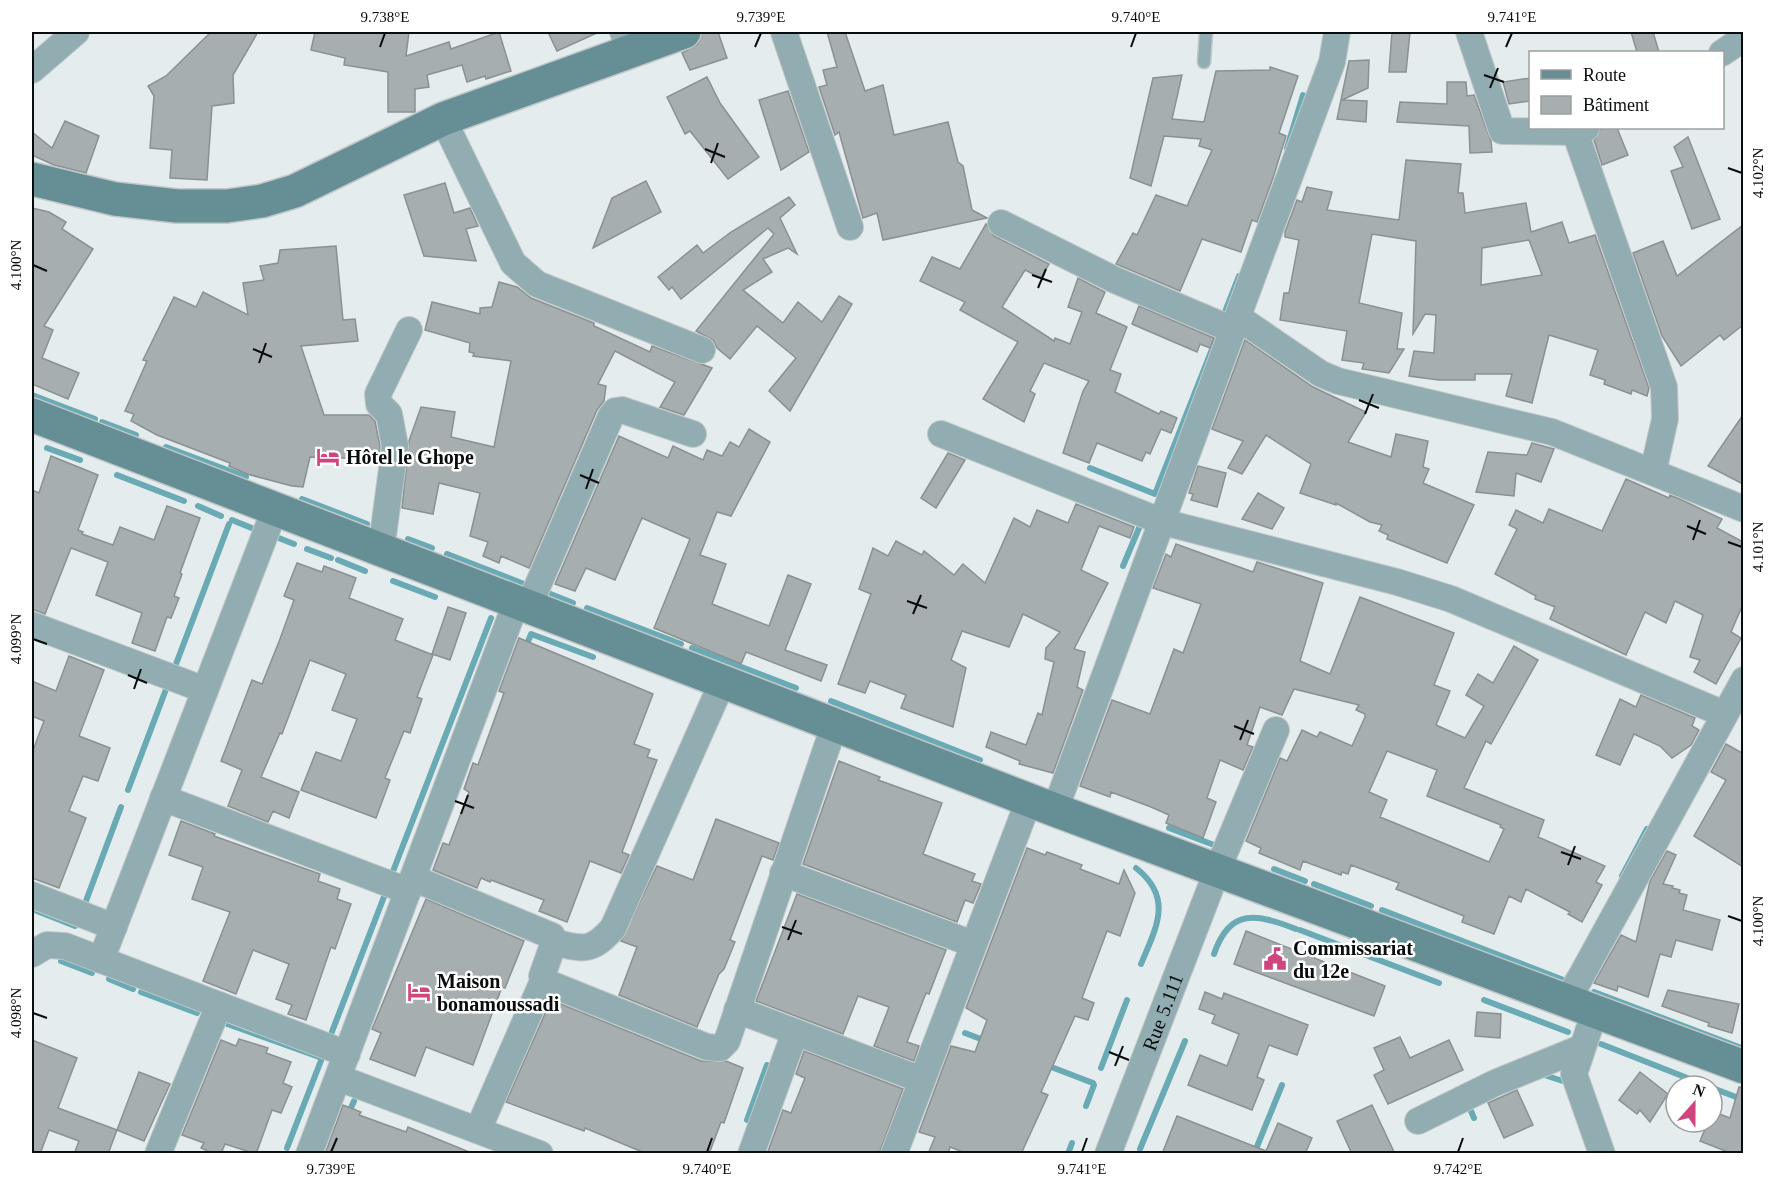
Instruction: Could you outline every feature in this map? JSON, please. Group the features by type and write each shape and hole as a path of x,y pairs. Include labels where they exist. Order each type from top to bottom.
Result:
{"street":[{"path":"32,70 76,32"},
{"path":"32,179 115,199 177,206 227,206 262,201 296,191 443,119 626,40 684,32"},
{"path":"784,32 850,227"},
{"path":"894,1154 974,944 1042,805 1163,522 1332,62 1337,32"},
{"path":"1469,32 1502,131 1581,130 1664,387 1665,419 1653,472"},
{"path":"1724,52 1743,38"},
{"path":"443,119 513,263 524,274 537,284 702,350"},
{"path":"1001,223 1115,280 1236,324 1321,374 1338,381 1528,424 1743,508"},
{"path":"381,551 395,446 389,414 379,404 378,394 409,330"},
{"path":"309,1154 411,885 522,606 611,416 615,411 622,410 693,434"},
{"path":"32,415 834,726 1743,1067"},
{"path":"941,434 1163,522 1397,582 1451,599 1724,714"},
{"path":"101,960 275,509"},
{"path":"32,626 205,690"},
{"path":"1602,1154 1574,1074 1581,1048 1582,1005 1724,714 1743,680"},
{"path":"554,942 580,949 599,944 613,928 722,683"},
{"path":"543,981 706,1047 720,1048 727,1041 834,726"},
{"name":"Rue 5.111","path":"1108,1154 1217,871 1276,730"},
{"path":"164,798 547,932 552,936 554,942 542,976 543,981 478,1130"},
{"path":"783,873 974,944"},
{"path":"32,895 114,927"},
{"path":"32,954 47,945 65,946 219,1005 478,1130 540,1154"},
{"path":"158,1154 219,1005"},
{"path":"737,1010 922,1080"},
{"path":"751,1154 795,1032"},
{"path":"1418,1121 1495,1083 1581,1048"}],"lane":[{"path":"1204,62 1206,32"}],"building":[{"path":"211,32 258,32 233,75 234,103 212,106 207,180 170,178 172,150 150,148 154,96 148,86 166,76"},
{"path":"315,32 409,32 406,56 449,42 451,49 499,32 511,71 467,82 462,65 427,75 429,87 415,89 415,112 388,112 388,72 344,65 345,58 311,50"},
{"path":"548,32 599,32 557,51"},
{"path":"702,32 718,32 727,58 690,70 682,53 698,44"},
{"path":"827,32 845,32 865,91 883,85 894,135 948,122 958,162 963,166 972,210 987,218 883,240 877,213 863,218 839,132 835,135 819,87 827,85 823,70 837,67"},
{"path":"1392,32 1410,32 1406,72 1389,72"},
{"path":"1631,32 1653,32 1659,51 1637,51"},
{"path":"1369,60 1368,88 1342,100 1367,101 1366,122 1337,119 1349,61"},
{"path":"1270,67 1298,76 1279,133 1286,136 1273,178 1257,222 1252,220 1241,252 1202,239 1180,291 1116,264 1133,233 1137,235 1156,195 1187,206 1212,150 1199,146 1201,139 1164,136 1151,186 1130,178 1153,78 1182,75 1172,119 1204,122 1216,71 1270,70"},
{"path":"707,77 720,103 759,157 728,179 690,131 685,134 667,97"},
{"path":"1529,78 1529,101 1509,104 1503,82"},
{"path":"1447,82 1466,82 1467,96 1474,95 1491,141 1492,152 1470,153 1469,126 1397,122 1400,102 1447,104"},
{"path":"788,91 809,152 781,170 759,100"},
{"path":"65,121 99,136 86,173 54,165 32,155 32,132 52,148"},
{"path":"1600,129 1617,129 1628,155 1602,165 1594,140"},
{"path":"1688,137 1720,219 1692,229 1671,171 1683,167 1674,147"},
{"path":"1406,160 1461,164 1458,193 1463,193 1465,213 1526,203 1531,232 1562,222 1569,243 1595,235 1649,388 1647,396 1632,390 1631,394 1604,384 1605,380 1590,375 1598,350 1549,335 1532,403 1506,396 1512,374 1475,374 1475,380 1439,380 1409,376 1414,351 1434,353 1436,315 1425,314 1413,334 1416,241 1372,234 1359,303 1402,313 1397,349 1404,349 1389,373 1362,369 1364,363 1342,360 1347,331 1280,320 1284,293 1289,293 1299,240 1285,237 1285,232 1297,200 1302,202 1307,187 1332,192 1327,210 1399,220","holes":["1529,240 1542,275 1481,285 1482,248"]},
{"path":"646,181 661,212 593,248 612,198"},
{"path":"445,183 454,213 470,208 478,226 466,229 476,261 424,256 404,195"},
{"path":"789,197 795,205 780,218 797,254 788,248 763,259 772,272 743,290 783,323 798,302 822,322 839,296 852,304 790,411 769,391 796,358 757,326 730,359 717,348 713,340 696,331 774,234 768,228 681,299 672,287 669,290 658,277 697,245 703,253 731,232"},
{"path":"32,208 49,212 66,222 62,229 93,249 44,326 53,330 42,358 79,373 68,399 32,384"},
{"path":"986,224 994,236 1049,264 1041,278 1025,270 1002,307 1054,341 1055,338 1070,344 1082,312 1068,307 1078,278 1105,292 1096,313 1127,327 1110,370 1121,374 1115,392 1159,414 1161,411 1177,418 1171,433 1161,429 1150,454 1146,452 1142,461 1097,443 1089,463 1063,453 1083,391 1089,381 1044,363 1030,391 1035,394 1024,422 983,399 1018,342 960,310 965,302 920,281 932,257 960,269"},
{"path":"1743,225 1743,325 1724,340 1720,335 1681,366 1662,336 1633,253 1663,241 1677,276"},
{"path":"336,246 343,320 355,319 358,341 301,346 324,415 369,415 375,421 380,446 378,459 310,457 303,487 292,486 247,474 229,466 230,463 157,435 131,421 134,414 125,411 147,361 143,360 174,297 196,307 203,292 248,315 243,283 264,280 260,266 278,263 280,250"},
{"path":"499,282 517,287 531,298 594,323 594,326 650,352 652,346 712,368 684,415 660,407 675,382 615,351 598,384 606,386 604,401 597,410 529,568 501,556 499,563 483,556 488,542 470,536 480,493 439,483 433,514 402,508 409,441 421,407 455,412 451,437 494,447 511,361 473,356 474,353 469,352 470,343 425,330 432,302 480,314 480,308 492,307"},
{"path":"1139,306 1214,338 1210,348 1200,344 1197,352 1132,324"},
{"path":"1245,340 1313,387 1366,412 1348,442 1391,457 1396,434 1428,441 1423,467 1429,469 1423,483 1474,505 1447,563 1387,539 1388,535 1379,531 1382,525 1370,522 1336,503 1336,505 1300,493 1311,464 1266,435 1242,474 1228,468 1243,441 1212,429"},
{"path":"1743,415 1743,484 1708,466"},
{"path":"749,429 770,442 731,516 717,512 700,555 726,564 712,604 769,626 788,575 811,584 785,650 827,665 821,681 746,652 741,664 654,628 690,539 642,518 615,580 586,568 575,591 555,584 619,436 668,458 673,446 703,460 707,450 722,456 730,442 739,447"},
{"path":"1532,443 1554,449 1541,482 1516,473 1514,496 1476,492 1488,452 1527,455"},
{"path":"948,453 965,460 936,508 921,498"},
{"path":"51,456 98,475 78,530 83,532 82,534 113,545 120,527 154,540 167,506 200,518 180,573 182,574 174,596 179,598 171,618 167,617 155,651 132,643 142,613 96,595 108,562 71,548 45,614 32,609 32,490 39,493"},
{"path":"1198,466 1226,473 1217,507 1191,500 1193,494 1189,493"},
{"path":"1626,479 1669,498 1670,495 1682,500 1722,519 1717,528 1743,542 1743,604 1731,632 1741,638 1716,684 1694,672 1700,660 1690,657 1703,615 1675,601 1666,623 1645,612 1626,655 1550,619 1555,607 1535,599 1536,596 1495,574 1517,529 1509,525 1516,510 1543,523 1549,509 1602,531"},
{"path":"1258,493 1284,508 1272,529 1242,519"},
{"path":"1076,504 1134,527 1130,538 1099,526 1081,570 1108,583 1074,649 1085,652 1077,687 1083,690 1053,773 1019,764 1020,761 986,747 991,732 1026,745 1038,713 1042,715 1054,662 1045,659 1046,648 1060,632 1023,614 1009,647 962,631 951,660 966,668 953,727 901,708 906,695 870,681 865,693 838,684 871,594 859,589 873,548 888,556 896,541 922,555 924,551 954,575 963,564 985,583 1014,518 1030,527 1037,510 1068,523"},
{"path":"1176,544 1253,572 1257,562 1323,583 1300,661 1330,674 1360,597 1454,633 1434,685 1450,691 1436,725 1465,738 1484,706 1466,695 1478,674 1493,683 1514,646 1538,660 1491,744 1486,741 1464,788 1544,820 1538,837 1605,866 1596,882 1602,885 1582,922 1568,914 1570,912 1526,889 1521,902 1509,896 1494,934 1462,922 1464,916 1396,889 1399,883 1351,865 1348,874 1342,872 1341,875 1303,861 1300,870 1259,853 1261,848 1246,841 1280,758 1287,761 1302,730 1317,737 1320,732 1352,746 1365,717 1365,714 1356,710 1359,705 1294,689 1282,715 1260,707 1247,745 1253,747 1243,770 1220,760 1207,798 1216,802 1203,838 1166,823 1169,815 1151,807 1111,792 1110,797 1080,786 1112,700 1150,714 1174,649 1183,653 1201,604 1153,588 1166,554 1171,557","holes":["1387,751 1437,770 1427,796 1501,825 1500,827 1504,829 1489,862 1380,817 1387,800 1369,792"]},
{"path":"297,563 322,572 324,566 356,578 349,598 403,619 395,640 433,655 417,697 422,699 410,733 404,731 385,778 390,780 376,818 301,790 316,752 341,761 357,719 332,710 346,674 310,660 282,734 280,733 261,777 299,792 289,818 273,811 268,822 228,806 242,770 221,761 252,680 262,684 280,639 294,600 284,596"},
{"path":"448,607 466,613 450,660 432,654"},
{"path":"519,638 653,694 634,744 650,750 647,757 657,760 622,852 629,855 621,873 590,861 567,922 539,911 544,900 481,878 477,888 433,870 443,843 449,845 469,792 464,789 473,763 478,765 504,693 499,691"},
{"path":"69,656 104,670 79,736 110,748 98,781 83,776 69,811 86,818 59,888 32,878 32,753 44,721 32,716 32,681 56,691"},
{"path":"1641,695 1695,718 1692,726 1699,730 1691,745 1672,758 1660,746 1634,734 1620,765 1596,755 1620,699 1636,707"},
{"path":"1726,744 1742,753 1743,750 1743,867 1694,836 1726,780 1711,772"},
{"path":"839,761 880,777 878,780 942,803 923,854 975,874 972,881 981,884 973,903 965,900 957,922 803,864"},
{"path":"716,819 779,843 773,860 762,856 730,940 735,942 697,1027 619,995 637,947 621,941 657,866 693,880"},
{"path":"181,821 215,834 214,836 320,874 318,881 340,889 337,899 351,904 335,949 331,947 306,1020 288,1014 292,1005 276,999 289,964 253,950 236,994 203,981 230,912 192,899 203,867 169,855"},
{"path":"1027,848 1045,855 1047,852 1082,865 1080,869 1119,884 1124,870 1135,893 1120,936 1107,931 1082,998 1094,1003 1088,1020 1075,1016 1041,1092 1048,1095 1021,1154 968,1154 950,1147 948,1154 928,1154 935,1137 919,1132 951,1046 975,1052 987,1020 966,1008"},
{"path":"1667,851 1676,855 1663,884 1673,886 1672,888 1680,890 1679,893 1687,895 1683,910 1720,920 1712,950 1676,940 1671,957 1660,954 1648,997 1618,986 1617,991 1594,983 1621,935 1636,942 1650,881"},
{"path":"797,894 946,950 907,1042 919,1046 914,1061 874,1046 889,1007 858,996 843,1034 756,1001"},
{"path":"426,899 524,941 505,988 502,987 473,1065 426,1047 415,1076 370,1059 381,1033 372,1029"},
{"path":"1246,931 1385,986 1374,1016 1234,964"},
{"path":"1668,990 1739,1004 1732,1033 1708,1026 1709,1023 1662,1006"},
{"path":"1205,992 1222,999 1224,993 1308,1025 1297,1055 1269,1045 1257,1077 1264,1080 1252,1110 1188,1085 1200,1055 1227,1066 1239,1034 1212,1023 1215,1015 1199,1009"},
{"path":"551,1000 701,1061 726,1061 743,1068 724,1123 721,1122 709,1154 647,1154 585,1128 584,1131 506,1102"},
{"path":"1477,1012 1501,1014 1500,1038 1475,1036"},
{"path":"1400,1037 1410,1058 1449,1040 1463,1070 1388,1104 1374,1075 1384,1070 1374,1048"},
{"path":"239,1039 268,1048 266,1053 291,1062 283,1083 292,1087 281,1113 272,1110 256,1154 225,1144 221,1154 214,1154 201,1148 204,1143 182,1135 221,1040 236,1046"},
{"path":"32,1040 77,1058 58,1108 117,1130 108,1154 74,1154 79,1141 49,1130 40,1154 32,1154"},
{"path":"804,1051 903,1089 879,1154 767,1154 783,1110 791,1113 805,1078 796,1074"},
{"path":"139,1072 170,1084 144,1141 117,1130"},
{"path":"1640,1072 1664,1091 1664,1100 1650,1122 1640,1110 1637,1114 1619,1100"},
{"path":"1739,1087 1743,1088 1743,1154 1733,1154 1700,1141 1703,1134 1724,1134 1724,1116 1730,1118"},
{"path":"1517,1090 1533,1125 1504,1138 1488,1103"},
{"path":"343,1105 361,1112 359,1115 406,1132 408,1127 474,1154 325,1154"},
{"path":"1372,1105 1395,1154 1352,1154 1337,1121"},
{"path":"1177,1116 1266,1151 1278,1123 1312,1138 1305,1154 1162,1154"}],"waterway":[{"path":"1287,148 1303,95"},
{"path":"1223,317 1239,276"},
{"path":"1090,468 1155,494 1218,334"},
{"path":"32,395 95,419"},
{"path":"102,422 136,435"},
{"path":"166,447 246,477"},
{"path":"47,448 80,460"},
{"path":"117,475 184,501"},
{"path":"302,499 367,524"},
{"path":"198,506 221,516"},
{"path":"232,520 259,531"},
{"path":"1123,566 1142,521"},
{"path":"173,672 229,524"},
{"path":"271,535 294,544"},
{"path":"408,539 432,548"},
{"path":"307,549 331,558"},
{"path":"447,554 529,586"},
{"path":"338,560 365,571"},
{"path":"393,581 435,597"},
{"path":"543,591 573,603"},
{"path":"587,608 681,644"},
{"path":"390,879 491,618"},
{"path":"525,649 531,634 593,657"},
{"path":"692,648 796,688"},
{"path":"128,790 168,684"},
{"path":"831,701 980,760"},
{"path":"83,909 121,807"},
{"path":"1169,828 1222,848"},
{"path":"1622,876 1647,829"},
{"path":"1136,868 1148,879 1158,902 1156,926 1141,964"},
{"path":"1274,869 1305,881"},
{"path":"1314,884 1371,906"},
{"path":"328,1042 387,889"},
{"path":"32,909 75,926"},
{"path":"1382,910 1566,981 1569,975"},
{"path":"1214,954 1228,928 1246,918 1269,920 1296,929"},
{"path":"1300,930 1439,983"},
{"path":"61,961 92,973"},
{"path":"109,979 133,989"},
{"path":"141,992 197,1013"},
{"path":"1594,992 1744,1049"},
{"path":"1101,1068 1127,1000"},
{"path":"1484,1000 1568,1032"},
{"path":"219,1021 322,1058 287,1148"},
{"path":"965,1033 986,1041"},
{"path":"1140,1149 1185,1041"},
{"path":"1601,1044 1677,1074"},
{"path":"747,1120 767,1065"},
{"path":"1046,1065 1093,1083"},
{"path":"1541,1074 1569,1083"},
{"path":"1086,1106 1094,1085"},
{"path":"1254,1154 1282,1085"},
{"path":"1724,1092 1744,1100"},
{"path":"348,1115 354,1101"},
{"path":"1468,1104 1474,1118"},
{"path":"1068,1154 1072,1143"}],"place":[{"name":"Hôtel le Ghope","path":"328,457"},
{"name":"Commissariat du 12e","path":"1275,959"},
{"name":"Maison bonamoussadi","path":"419,992"}]}
